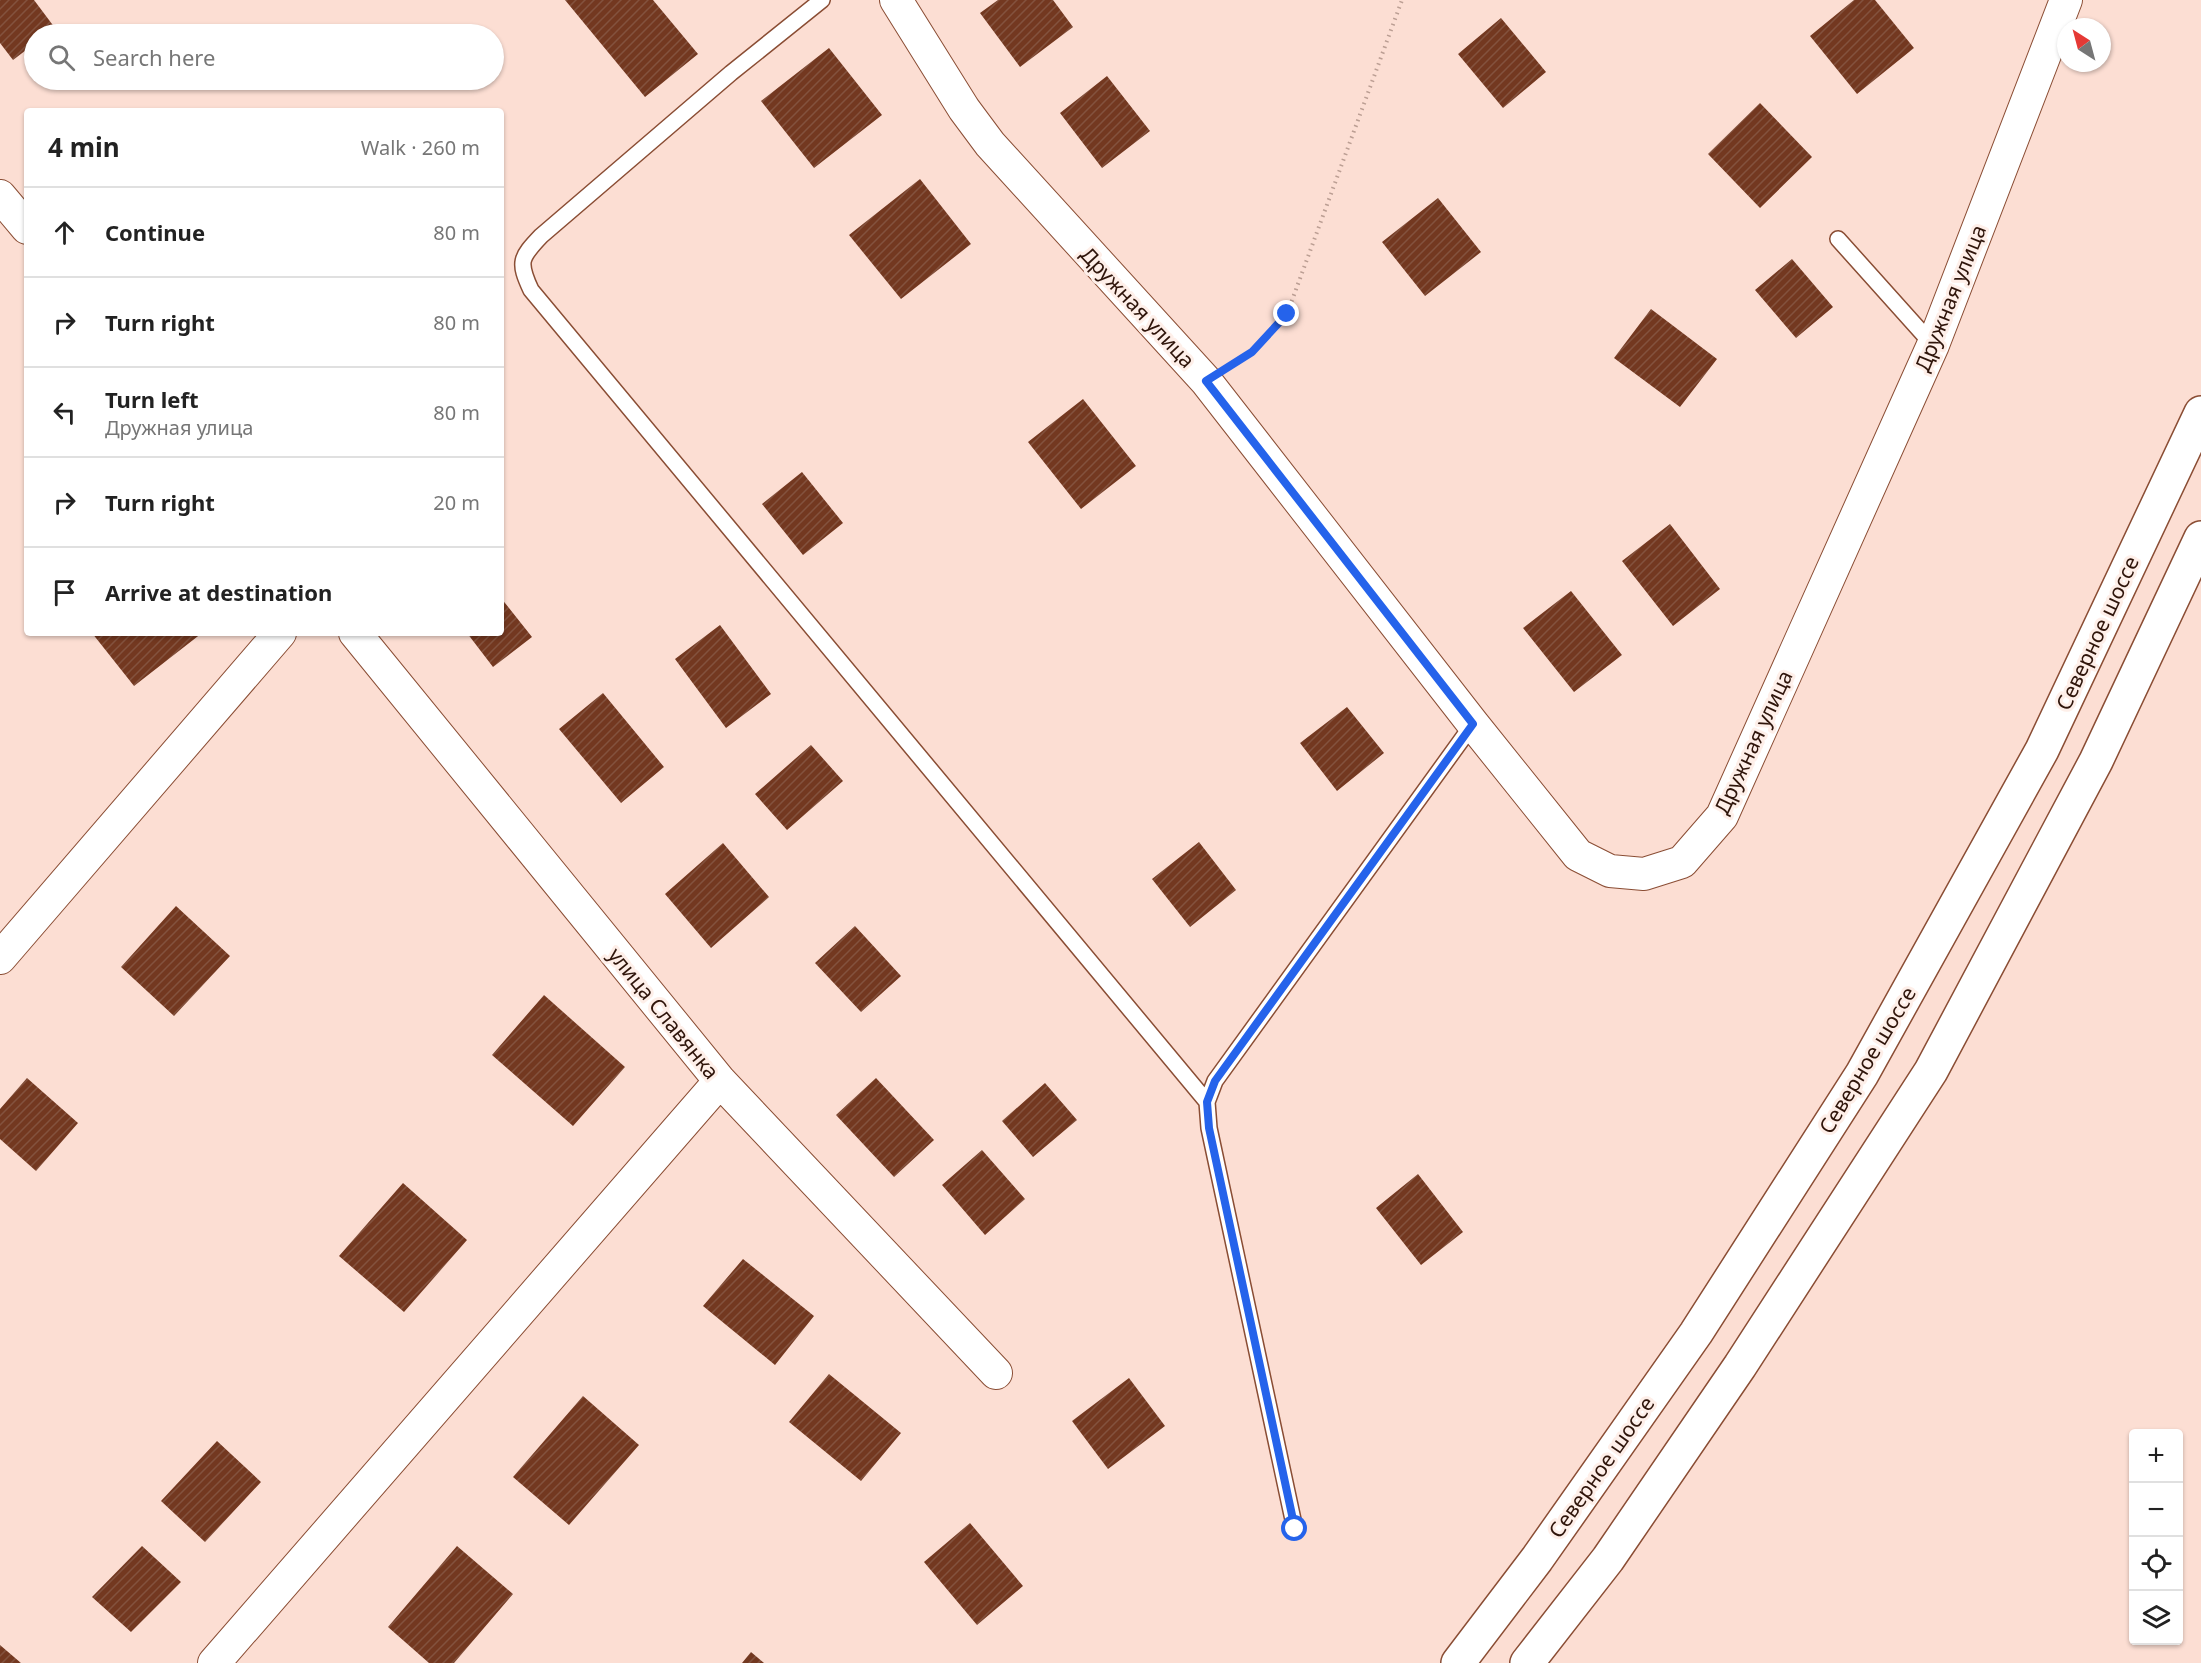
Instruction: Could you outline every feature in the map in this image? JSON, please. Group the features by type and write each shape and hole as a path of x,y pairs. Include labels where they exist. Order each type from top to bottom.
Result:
{"main road":[{"name":"Северное шоссе","path":"1458,1663 1537,1559 1696,1333 1862,1074 2042,750 2201,413"},
{"path":"1527,1663 1608,1559 1740,1366 1931,1071 2096,761 2201,538"}],"street":[{"name":"Дружная улица","path":"896,0 964,109 990,144 1206,381 1578,855 1610,872 1644,874 1682,862 1722,816 1933,345 2066,0"},
{"path":"0,196 24,224"},
{"path":"0,958 277,636"},
{"name":"улица Славянка","path":"357,636 720,1081 996,1373"},
{"path":"214,1663 720,1081"}],"lane":[{"path":"822,0 731,73 541,236 526,251 522,271 531,290 1207,1102"},
{"path":"1838,238 1933,345"},
{"path":"1295,1529 1209,1128 1207,1102 1215,1081 1473,724"}],"path":[{"path":"1206,381 1252,352 1287,314 1402,0"}],"building":[{"path":"0,0 34,0 52,24 24,24 24,52 13,60 0,43"},
{"path":"565,0 653,0 698,54 645,97"},
{"path":"998,0 1053,0 1073,27 1020,67 980,13"},
{"path":"1854,0 1875,0 1914,48 1857,94 1810,36"},
{"path":"1501,18 1546,72 1503,108 1458,54"},
{"path":"829,48 882,115 814,168 761,101"},
{"path":"1107,76 1150,131 1102,168 1060,113"},
{"path":"1760,103 1812,157 1760,208 1708,154"},
{"path":"920,179 971,244 901,299 849,235"},
{"path":"1438,198 1481,252 1425,296 1382,242"},
{"path":"1792,259 1833,307 1796,338 1755,290"},
{"path":"1651,309 1717,359 1680,407 1614,358"},
{"path":"1083,399 1136,466 1081,509 1028,442"},
{"path":"802,472 843,523 803,555 762,504"},
{"path":"1670,524 1720,589 1673,626 1622,561"},
{"path":"1571,591 1622,655 1574,692 1523,628"},
{"path":"504,602 532,637 493,667 469,636 504,636"},
{"path":"720,625 771,694 726,728 675,659"},
{"path":"94,636 198,636 134,686"},
{"path":"603,693 664,767 621,803 559,729"},
{"path":"1347,707 1384,753 1337,791 1300,743"},
{"path":"811,745 843,781 787,830 755,794"},
{"path":"1199,842 1236,890 1190,927 1152,879"},
{"path":"723,843 769,897 711,948 665,894"},
{"path":"176,906 230,956 174,1016 121,967"},
{"path":"855,926 901,976 861,1012 815,963"},
{"path":"544,995 625,1067 573,1126 492,1055"},
{"path":"27,1078 78,1123 36,1171 0,1139 0,1109"},
{"path":"876,1078 934,1140 894,1177 836,1115"},
{"path":"1045,1083 1077,1120 1033,1157 1002,1121"},
{"path":"982,1150 1025,1199 985,1235 942,1185"},
{"path":"1418,1174 1463,1232 1421,1265 1376,1208"},
{"path":"403,1183 467,1240 404,1312 339,1256"},
{"path":"743,1259 814,1316 775,1365 703,1306"},
{"path":"829,1374 901,1433 861,1481 789,1422"},
{"path":"1129,1378 1165,1426 1108,1469 1072,1421"},
{"path":"583,1396 639,1445 569,1525 513,1477"},
{"path":"217,1441 261,1482 205,1542 161,1501"},
{"path":"970,1523 1023,1586 977,1625 924,1562"},
{"path":"142,1546 181,1582 131,1632 92,1597"},
{"path":"457,1546 513,1594 454,1663 429,1663 388,1627"},
{"path":"0,1645 21,1663 0,1663"},
{"path":"751,1652 764,1663 742,1663"}],"route":[{"path":"1287,314 1252,352 1206,381 1473,724 1215,1081 1207,1102 1209,1128 1295,1529"}]}
